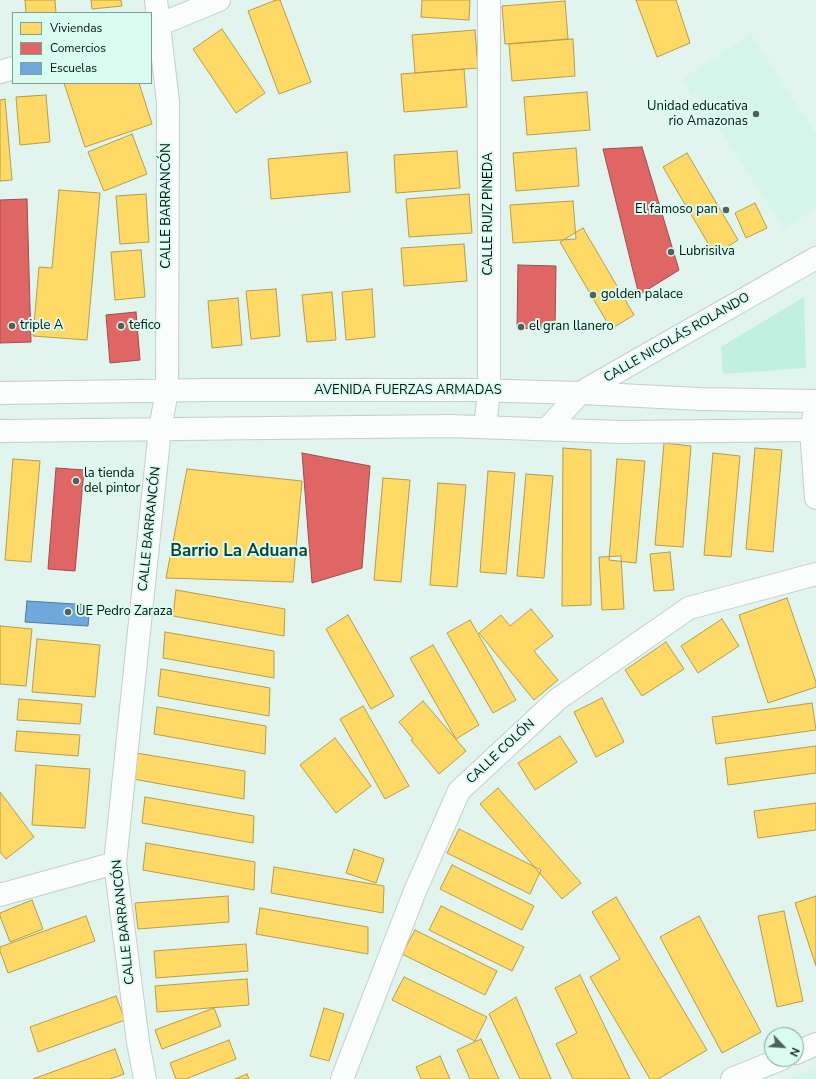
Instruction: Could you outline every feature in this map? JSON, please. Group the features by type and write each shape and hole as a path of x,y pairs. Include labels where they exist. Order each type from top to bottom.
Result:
{"street":[{"name":"CALLE BARRANCÓN","path":"145,1079 138,1042 115,863 160,429 167,391 168,102 155,26 156,0"},
{"path":"155,26 219,0"},
{"name":"CALLE RUIZ PINEDA","path":"485,427 489,391 489,0"},
{"path":"0,72 12,68"},
{"name":"CALLE NICOLÁS ROLANDO","path":"547,429 580,393 816,258"},
{"name":"AVENIDA FUERZAS ARMADAS","path":"0,393 473,390 580,393 700,399 816,401"},
{"path":"816,406 814,430 816,498"},
{"path":"0,431 449,426 621,432 814,430"},
{"name":"CALLE COLÓN","path":"342,1079 415,891 460,791 558,699 689,608 816,574"},
{"path":"0,894 115,863"},
{"path":"804,1049 816,1044"},
{"path":"732,1079 764,1066"}],"shaded area":[{"name":"Unidad educativa rio Amazonas","path":"751,34 816,134 816,208 784,229 695,91 691,94 682,79"},
{"path":"804,297 806,368 723,374 721,347"},
{"path":"816,1068 816,1079 789,1079"}],"building: Viviendas":[{"path":"25,0 55,0 56,12 26,12"},
{"path":"91,0 121,0 122,6 92,9"},
{"path":"276,0 280,0 311,82 279,94 248,11"},
{"path":"422,0 470,0 469,20 421,17"},
{"path":"636,0 676,0 690,43 657,57"},
{"path":"565,1 568,39 505,44 502,6"},
{"path":"222,29 265,93 236,113 193,49"},
{"path":"475,30 478,68 415,73 412,35"},
{"path":"573,39 575,76 512,81 509,44"},
{"path":"464,69 467,107 404,112 401,74"},
{"path":"64,84 139,84 152,124 85,147"},
{"path":"587,92 590,130 527,135 524,97"},
{"path":"46,95 50,142 20,145 16,97"},
{"path":"5,99 12,180 0,181 0,100"},
{"path":"132,134 147,174 104,191 88,152"},
{"path":"576,148 579,186 516,191 513,153"},
{"path":"457,151 460,188 396,193 394,155"},
{"path":"347,152 350,192 271,199 268,159"},
{"path":"687,153 738,240 715,255 663,167"},
{"path":"59,190 100,193 87,340 33,336 39,267 52,268"},
{"path":"146,194 149,242 120,244 116,196"},
{"path":"469,194 472,233 409,237 406,199"},
{"path":"573,201 576,239 513,243 510,205"},
{"path":"755,203 767,228 746,238 735,213"},
{"path":"583,228 634,315 611,329 560,242"},
{"path":"464,244 467,281 404,286 401,248"},
{"path":"141,250 145,297 115,300 111,252"},
{"path":"276,289 280,336 251,339 246,291"},
{"path":"372,289 375,337 346,340 342,292"},
{"path":"332,292 336,340 307,342 302,295"},
{"path":"238,298 242,345 212,348 208,301"},
{"path":"664,443 691,446 683,547 655,545"},
{"path":"563,448 591,450 591,605 562,606"},
{"path":"755,448 782,450 773,552 746,549"},
{"path":"713,453 740,456 731,557 704,555"},
{"path":"13,459 40,461 31,562 5,560"},
{"path":"617,459 645,461 636,563 609,560"},
{"path":"187,469 302,481 293,582 166,578"},
{"path":"488,471 515,473 506,574 480,572"},
{"path":"526,474 553,476 544,578 517,576"},
{"path":"383,478 410,480 401,582 374,580"},
{"path":"438,483 466,485 457,587 430,585"},
{"path":"670,552 674,590 654,591 650,554"},
{"path":"621,556 624,609 602,610 599,557"},
{"path":"176,590 285,609 284,636 173,616"},
{"path":"787,598 816,682 816,687 768,703 739,615"},
{"path":"531,609 553,636 534,651 558,680 534,700 479,633 501,615 510,626"},
{"path":"348,615 394,696 371,709 326,629"},
{"path":"722,619 739,646 698,673 681,646"},
{"path":"470,620 516,700 493,713 447,633"},
{"path":"0,626 32,629 26,686 0,684"},
{"path":"165,632 274,651 274,678 163,658"},
{"path":"37,639 100,645 95,697 32,692"},
{"path":"666,642 684,669 642,696 625,670"},
{"path":"433,645 479,725 456,739 410,658"},
{"path":"161,669 270,688 269,716 158,696"},
{"path":"602,698 624,742 596,757 574,712"},
{"path":"19,699 82,704 80,724 17,720"},
{"path":"423,701 466,751 439,774 411,740 413,739 399,722"},
{"path":"812,703 816,730 716,744 712,717"},
{"path":"363,706 409,786 385,799 340,719"},
{"path":"157,707 266,726 265,754 154,734"},
{"path":"17,731 80,735 78,756 15,751"},
{"path":"560,736 577,762 535,790 518,763"},
{"path":"335,738 371,786 336,813 300,765"},
{"path":"816,746 816,773 728,785 725,758"},
{"path":"136,753 245,771 244,799 133,779"},
{"path":"36,765 90,769 85,828 32,825"},
{"path":"498,788 581,883 562,899 480,804"},
{"path":"0,792 34,837 6,859 0,852"},
{"path":"145,797 254,816 253,843 142,823"},
{"path":"816,803 816,830 758,838 754,811"},
{"path":"459,829 541,870 530,894 447,853"},
{"path":"146,843 255,862 254,890 143,870"},
{"path":"354,849 384,859 376,883 346,873"},
{"path":"452,865 534,906 522,930 440,889"},
{"path":"274,867 384,886 383,913 271,893"},
{"path":"228,896 229,922 138,929 135,903"},
{"path":"816,896 816,966 795,903"},
{"path":"616,897 707,1050 658,1079 650,1079 590,977 620,959 592,912"},
{"path":"32,900 43,929 10,942 0,913"},
{"path":"441,906 524,947 512,971 429,930"},
{"path":"260,908 368,927 368,954 256,934"},
{"path":"784,911 803,1001 777,1007 758,916"},
{"path":"86,916 95,941 8,973 0,947"},
{"path":"699,916 761,1032 722,1053 660,937"},
{"path":"415,930 497,971 485,995 402,954"},
{"path":"246,944 248,971 156,978 154,951"},
{"path":"580,975 630,1079 573,1079 556,1044 577,1033 555,988"},
{"path":"404,977 487,1017 475,1041 392,1000"},
{"path":"247,979 249,1005 157,1012 155,986"},
{"path":"116,996 125,1020 38,1052 30,1027"},
{"path":"516,997 551,1079 520,1079 489,1014"},
{"path":"214,1008 221,1026 162,1049 155,1030"},
{"path":"324,1008 344,1014 329,1061 310,1056"},
{"path":"481,1039 499,1079 470,1079 457,1050"},
{"path":"229,1040 236,1059 186,1079 176,1079 170,1063"},
{"path":"115,1049 124,1074 110,1079 33,1079"},
{"path":"440,1056 450,1079 421,1079 416,1067"},
{"path":"247,1074 249,1079 235,1079"}],"building: Comercios":[{"path":"642,147 679,270 639,295 603,149"},
{"path":"27,199 31,342 0,343 0,200"},
{"path":"518,265 556,266 555,329 517,328"},
{"path":"136,312 140,360 110,363 106,315"},
{"path":"302,453 370,466 362,568 312,583"},
{"path":"56,468 84,470 75,571 48,569"}],"building: Escuelas":[{"path":"27,601 90,605 88,626 25,622"}],"place":[{"name":"Unidad educativa rio Amazonas","path":"756,114"},
{"name":"El famoso pan","path":"726,210"},
{"name":"Lubrisilva","path":"671,252"},
{"name":"golden palace","path":"593,295"},
{"name":"triple A","path":"12,326"},
{"name":"tefico","path":"121,326"},
{"name":"el gran llanero","path":"521,327"},
{"name":"la tienda del pintor","path":"76,481"},
{"name":"UE Pedro Zaraza","path":"68,612"}],"district":[{"name":"Barrio La Aduana","path":"239,552"}]}
